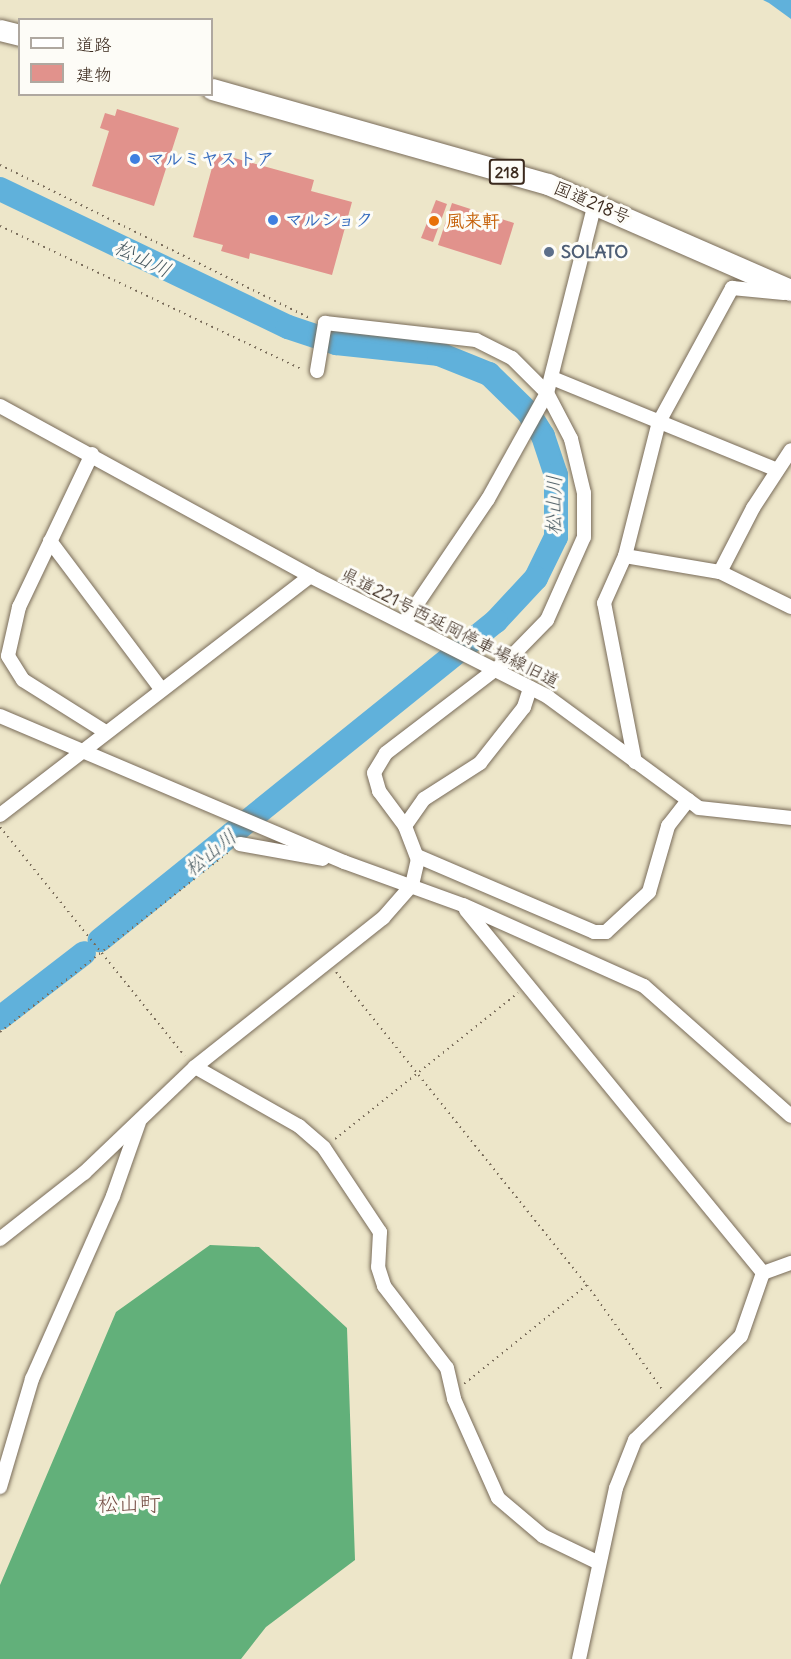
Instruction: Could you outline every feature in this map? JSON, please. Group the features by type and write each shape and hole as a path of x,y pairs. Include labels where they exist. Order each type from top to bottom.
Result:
{"highway":[{"path":"0,30 18,34"},
{"name":"国道218号","path":"213,89 548,184 791,291"}],"street":[{"path":"404,623 516,449 547,394 595,204"},
{"path":"635,762 603,603 625,556 659,422 732,288 791,291"},
{"path":"0,1239 84,1173 195,1067 383,918 412,885 417,856 405,826 379,791 374,773 386,753 491,668 509,659 547,620 584,537 584,493 572,439 547,394 512,358 476,340 325,324 317,371"},
{"path":"552,378 777,470"},
{"name":"県道221号西延岡停車場線旧道","path":"0,406 92,454 310,576 530,688 699,808 791,818"},
{"path":"720,572 777,470 791,450"},
{"path":"92,454 19,607 8,656 23,680 104,731"},
{"path":"50,541 161,689"},
{"path":"625,556 720,572 791,606"},
{"path":"0,816 85,752 104,731 310,576"},
{"path":"405,826 424,799 480,763 524,707 530,688"},
{"path":"0,717 215,805 344,862 463,905 644,986 791,1116"},
{"path":"417,856 594,932 606,932 649,892 668,826 687,800"},
{"path":"240,844 344,862"},
{"path":"463,905 763,1273"},
{"path":"195,1067 299,1126 324,1148 380,1232 378,1267 384,1286 447,1368 453,1393 498,1498 543,1536 599,1563"},
{"path":"0,1487 32,1379 113,1196 139,1120"},
{"path":"763,1273 791,1263"},
{"path":"582,1657 599,1563 616,1488 635,1440 741,1336 763,1273"}],"path":[{"path":"0,165 290,312 325,324"},
{"path":"0,226 238,341 305,371 317,371"},
{"path":"0,827 99,955 195,1067"},
{"path":"0,1032 240,844"},
{"path":"328,962 587,1285 674,1404"},
{"path":"324,1148 416,1071 529,985"},
{"path":"453,1393 587,1285"}],"green space":[{"path":"210,1245 259,1247 347,1328 355,1560 266,1627 241,1659 0,1659 0,1585 116,1312"}],"water":[{"path":"763,0 791,0 791,19 769,3"}],"building":[{"name":"マルミヤストア","path":"117,109 179,128 154,206 92,186 109,131 100,128 105,113 115,116"},
{"name":"マルショク","path":"216,153 314,180 311,191 352,202 332,275 250,253 249,259 221,251 223,245 193,237"},
{"name":"風来軒","path":"436,200 447,204 433,242 421,238"},
{"path":"452,203 514,223 501,265 438,245"}],"waterway":[{"name":"松山川","path":"0,189 288,327 336,343 439,354 489,374 528,412 543,436 556,475 556,537 536,578 496,621 100,940"},
{"name":"松山川","path":"0,1018 84,953"}],"place":[{"name":"マルミヤストア","path":"135,159"},
{"name":"マルショク","path":"273,220"},
{"name":"風来軒","path":"434,221"},
{"name":"SOLATO","path":"549,252"}],"district":[{"name":"松山町","path":"129,1504"}]}
